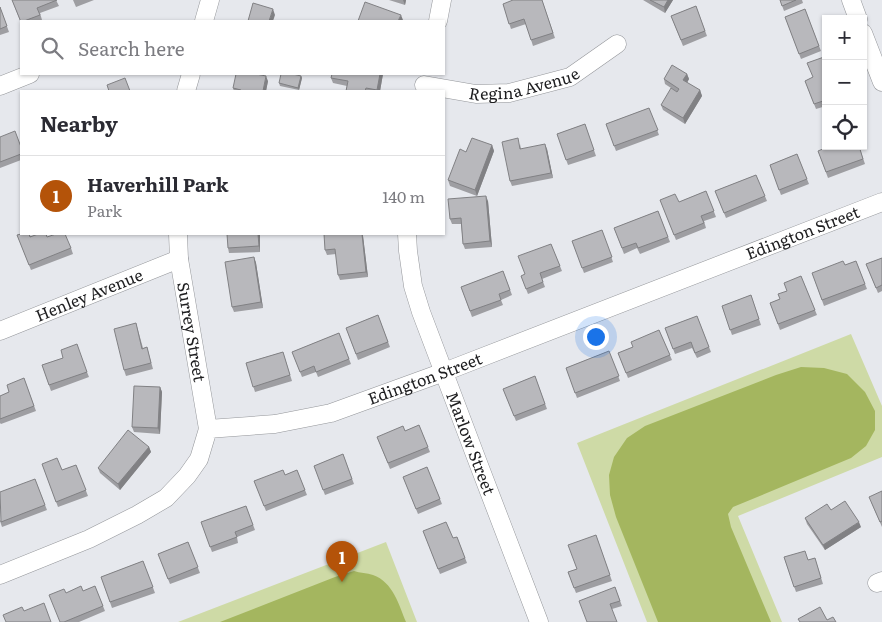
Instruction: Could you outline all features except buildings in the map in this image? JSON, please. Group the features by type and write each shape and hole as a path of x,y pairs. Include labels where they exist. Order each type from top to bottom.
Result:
{"street":[{"path":"204,20 210,0"},
{"path":"438,20 442,0"},
{"path":"851,0 857,15"},
{"path":"867,43 882,82"},
{"name":"Regina Avenue","path":"424,83 476,94 509,93 570,77 617,44"},
{"path":"0,86 28,75"},
{"path":"186,90 191,75"},
{"name":"Edington Street","path":"208,429 275,424 331,413 444,372 882,202"},
{"name":"Surrey Street","path":"178,235 179,259 208,429"},
{"name":"Marlow Street","path":"407,235 414,286 421,312 539,622"},
{"name":"Henley Avenue","path":"0,331 179,259"},
{"path":"0,574 89,539 166,498 187,476 199,459 208,429"}],"green space":[{"path":"851,334 882,406 882,457 738,516 782,622 647,622 577,443"},
{"path":"801,367 824,368 847,374 865,392 875,411 875,430 866,446 851,458 733,507 728,514 731,527 771,622 658,622 616,517 610,495 609,475 614,457 627,438 645,426"},
{"path":"386,542 417,622 178,622"},
{"path":"354,571 373,575 386,583 398,602 406,622 220,622 335,577"}],"place":[{"name":"Haverhill Park","path":"342,582"}]}
